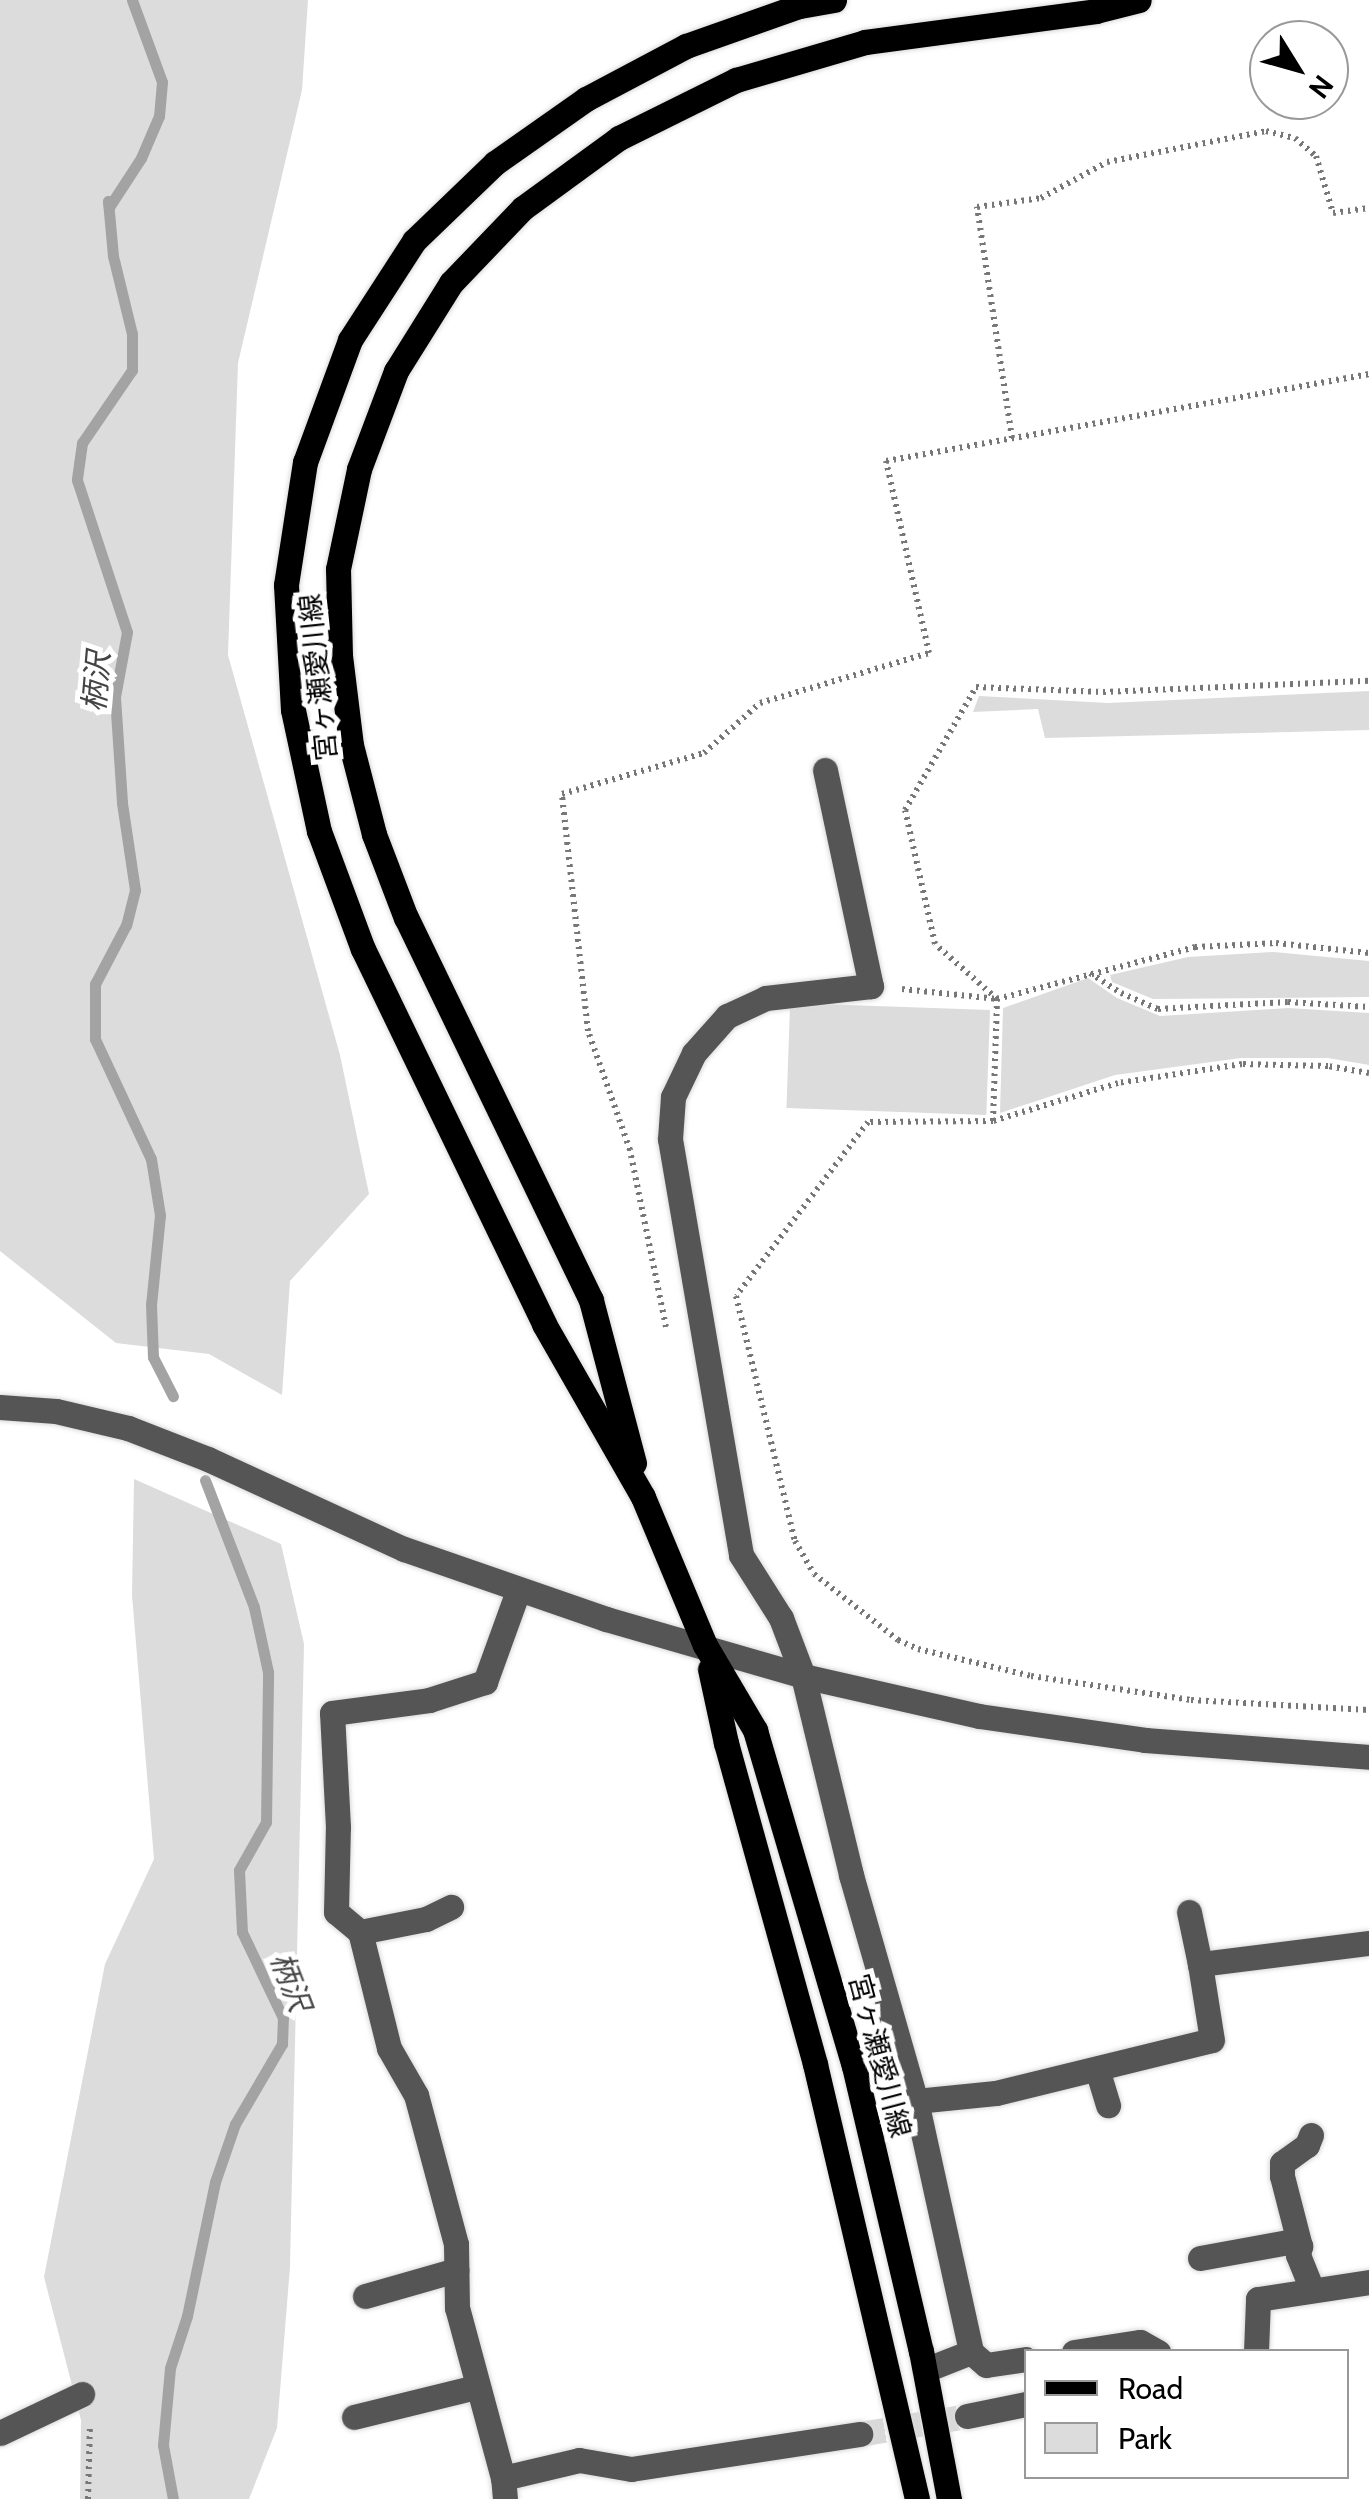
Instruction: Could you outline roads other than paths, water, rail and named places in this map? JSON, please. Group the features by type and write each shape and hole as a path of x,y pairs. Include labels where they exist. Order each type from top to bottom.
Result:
{"main road":[{"name":"宮ヶ瀬愛川線","path":"834,0 799,6 686,46 586,100 494,163 414,242 350,340 305,462 286,585 293,710 319,831 363,949 544,1324 643,1497 704,1645 755,1730 854,2066 925,2370 949,2499"},
{"name":"宮ヶ瀬愛川線","path":"643,1497 592,1300 406,918 374,834 351,745 340,656 338,569 358,468 396,371 451,283 523,208 618,138 736,80 866,42 1096,12 1139,0"},
{"name":"宮ヶ瀬愛川線","path":"704,1645 726,1743 815,2064 917,2499"}],"street":[{"path":"825,770 871,986 766,998 727,1016 694,1053 673,1097 670,1139 741,1555 780,1618 802,1676 851,1875 916,2101 970,2352 986,2365 1024,2359"},
{"path":"0,1407 56,1412 128,1428 208,1459 404,1550 518,1591 802,1676 979,1716 1145,1740 1369,1757"},
{"path":"518,1591 485,1682 429,1700 332,1713 338,1827 336,1912 360,1932 390,2048 416,2095 456,2244 457,2308 504,2489 579,2460 631,2468 860,2434"},
{"path":"360,1932 426,1919 451,1907"},
{"path":"916,2101 996,2093 1212,2040 1190,1912"},
{"path":"1200,1964 1369,1943"},
{"path":"1096,2068 1108,2105"},
{"path":"1311,2135 1307,2144 1282,2163 1300,2246 1298,2255 1312,2289"},
{"path":"1200,2258 1288,2242 1300,2246"},
{"path":"365,2296 456,2270"},
{"path":"1256,2349 1258,2299 1369,2282"},
{"path":"1094,2349 1140,2342 1153,2349"},
{"path":"925,2370 970,2352"},
{"path":"354,2417 476,2387"},
{"path":"0,2433 82,2394"},
{"path":"968,2416 1024,2404"}],"waterway":[{"name":"柄沢","path":"132,0 162,82 159,116 141,158 109,207 108,201 113,256 132,334 132,370 82,443 77,480 127,632 115,697 122,803 135,890 126,925 95,984 95,1039 151,1159 160,1215 151,1305 153,1357 173,1396"},
{"name":"柄沢","path":"173,2499 163,2445 170,2368 187,2316 215,2182 235,2124 282,2044 283,2018 242,1932 239,1870 266,1822 268,1672 254,1607 205,1480"}],"tunnel":[{"path":"860,2434 967,2416"}]}
